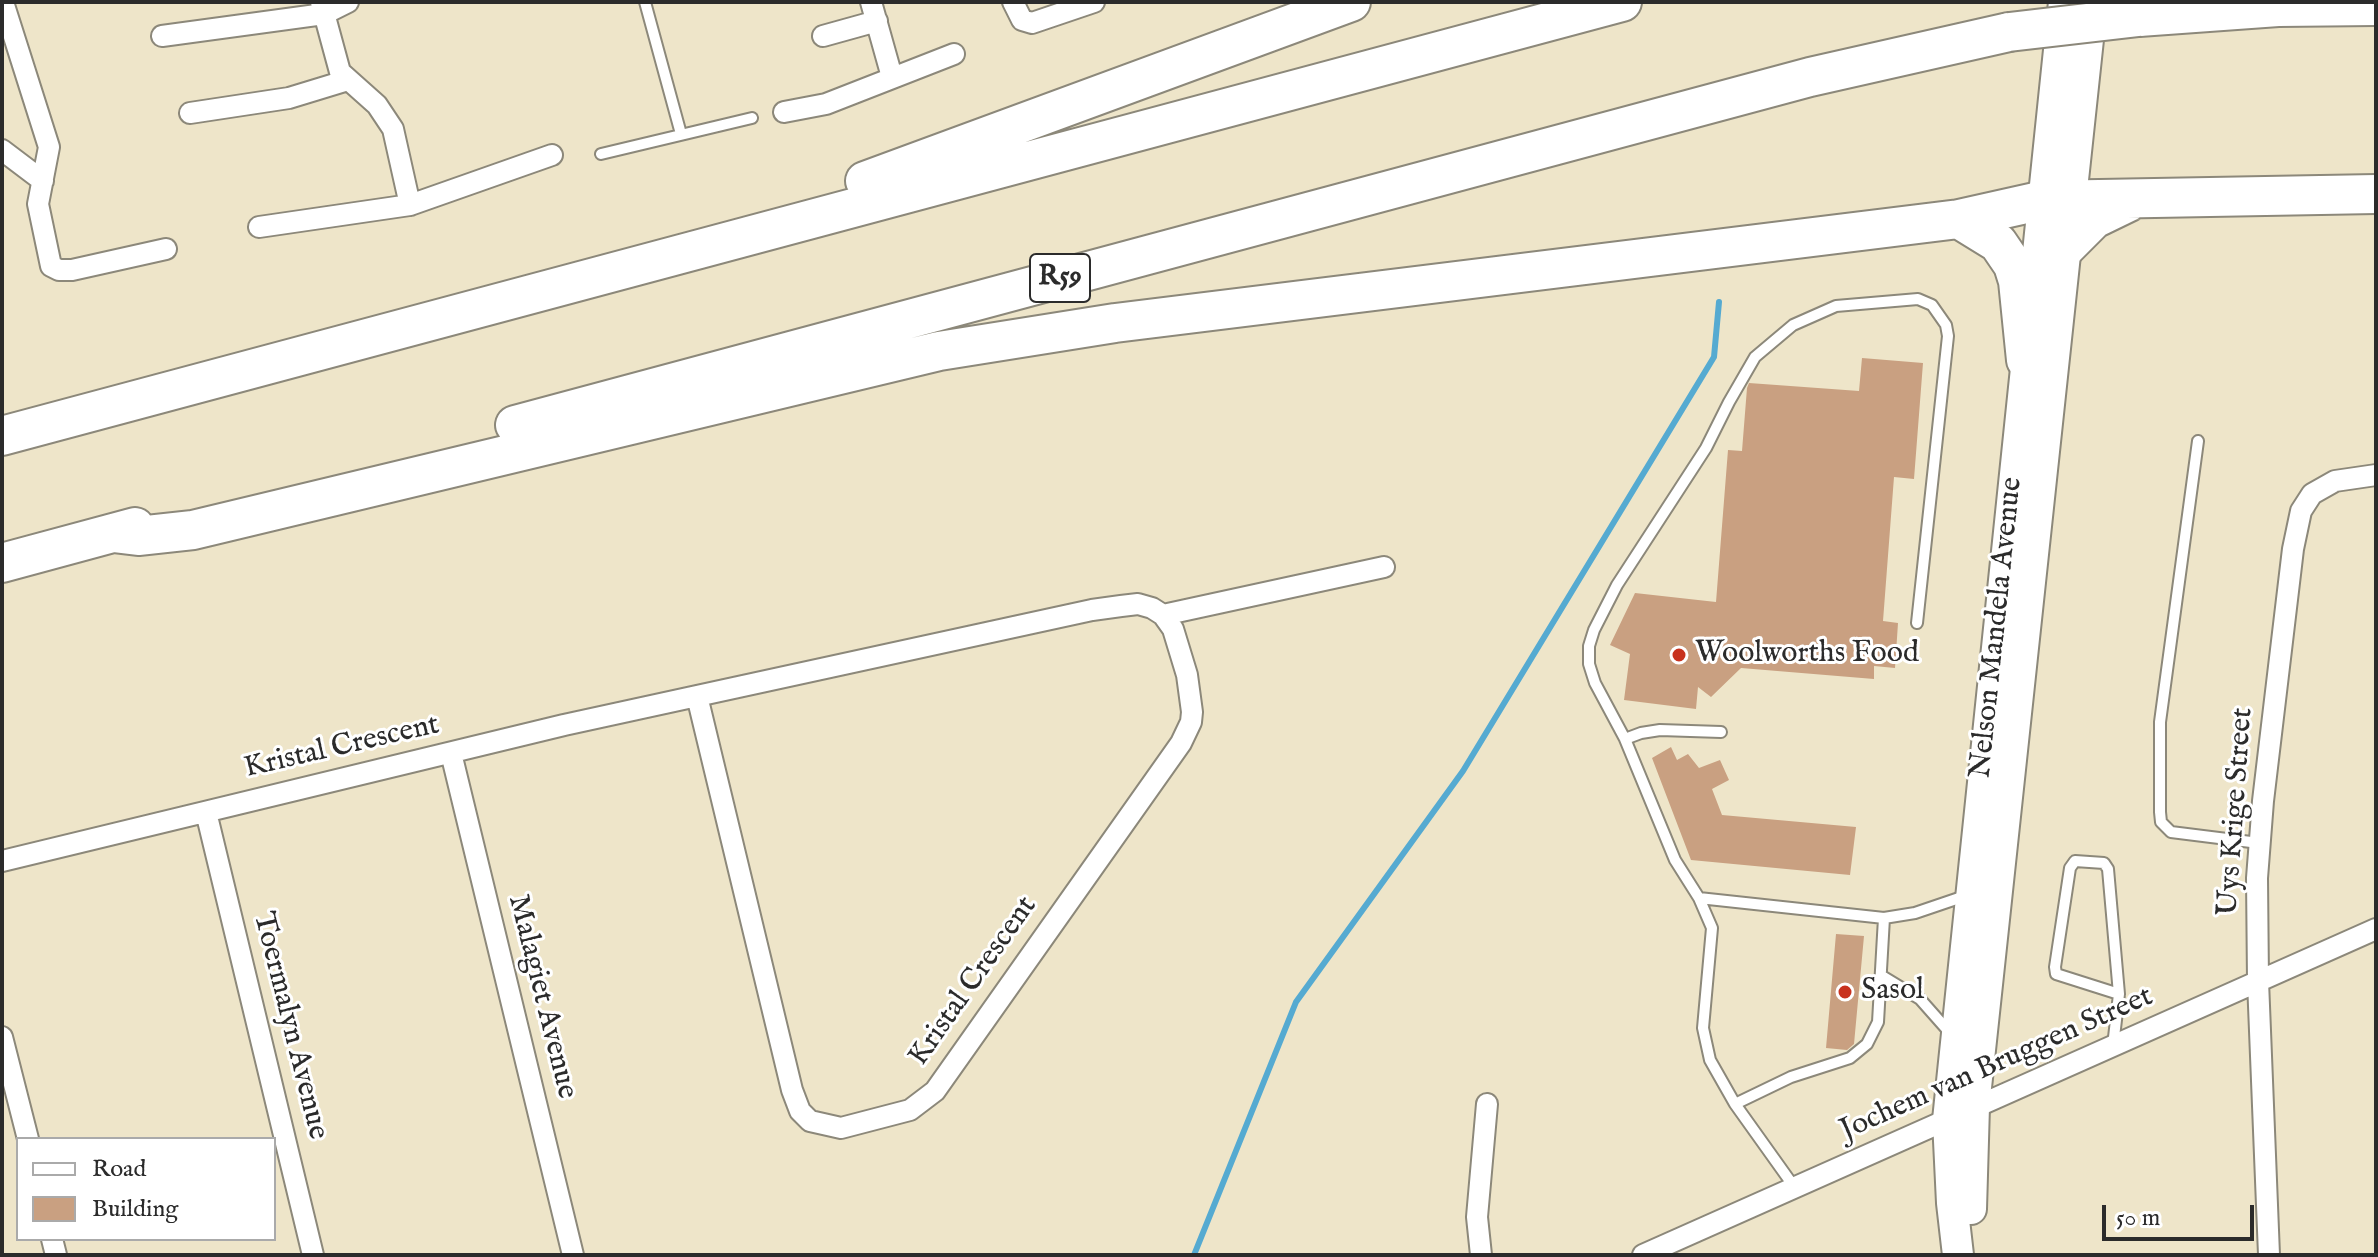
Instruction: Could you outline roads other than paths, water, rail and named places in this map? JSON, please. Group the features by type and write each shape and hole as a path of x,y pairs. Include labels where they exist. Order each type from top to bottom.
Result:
{"highway":[{"path":"719,243 819,197 1351,2"},
{"path":"2,436 1622,2"},
{"name":"R59","path":"2,563 1810,77 2009,32 2139,17 2278,7 2376,6"},
{"path":"113,533 138,536 193,530 939,351 1177,315 1959,219 2057,200 2376,194"},
{"path":"2064,249 2105,212 2139,199"},
{"path":"1959,219 1998,243 2013,265 2018,281 2026,360"}],"street":[{"path":"3,2 49,147 38,212 51,266 72,270 166,249"},
{"path":"162,36 348,2"},
{"path":"1013,2 1022,20 1032,23 1094,2"},
{"name":"Nelson Mandela Avenue","path":"1958,1255 1952,1203 1961,1113 2064,249 2057,200 2064,2"},
{"name":"Nelson Mandela Avenue","path":"1971,1255 1955,1038 2026,360 2092,2"},
{"path":"323,8 340,72 377,105 393,129 410,205"},
{"path":"823,36 874,12 892,77"},
{"path":"784,112 826,104 954,54"},
{"path":"190,113 289,98 348,80"},
{"path":"2,150 43,181"},
{"path":"259,227 410,205 552,155"},
{"name":"Uys Krige Street","path":"2269,1255 2258,981 2259,843 2293,549 2301,511 2312,494 2344,479 2376,475"},
{"name":"Kristal Crescent","path":"1163,615 1384,567"},
{"name":"Kristal Crescent","path":"2,861 697,696 1092,610 1138,604 1163,615 1173,629 1187,675 1191,722 1181,743 1049,926 941,1084 910,1110 854,1126 827,1127 810,1121 800,1111 792,1090 697,696"},
{"name":"Malagiet Avenue","path":"451,753 573,1255"},
{"name":"Toermalyn Avenue","path":"206,812 313,1255"},
{"name":"Jochem van Bruggen Street","path":"1643,1255 2376,929"},
{"path":"2,1037 27,1137"},
{"path":"1481,1255 1477,1217 1487,1104"}],"lane":[{"path":"645,2 681,134"},
{"path":"601,154 752,118"},
{"path":"1795,1188 1735,1104 1710,1060 1704,1039 1713,934 1711,922 1675,860 1625,739 1595,683 1589,664 1589,646 1617,585 1706,448 1755,357 1793,325 1836,306 1918,299 1932,305 1946,325 1948,336 1917,623"},
{"path":"2198,441 2160,722 2160,812 2165,829 2171,832 2259,843"},
{"path":"1625,739 1660,730 1721,732"},
{"path":"2113,1046 2119,994 2108,869 2104,863 2075,861 2070,868 2056,974 2119,994"},
{"path":"1699,898 1884,918 1915,913 1970,894"},
{"path":"1735,1104 1791,1077 1850,1058 1861,1051 1876,1029 1884,918"},
{"path":"1882,976 1920,999 1955,1038"}],"waterway":[{"path":"1194,1255 1296,1002 1463,771 1714,357 1719,302"}],"place":[{"name":"Woolworths Food","path":"1679,655"},
{"name":"Sasol","path":"1845,992"}]}
